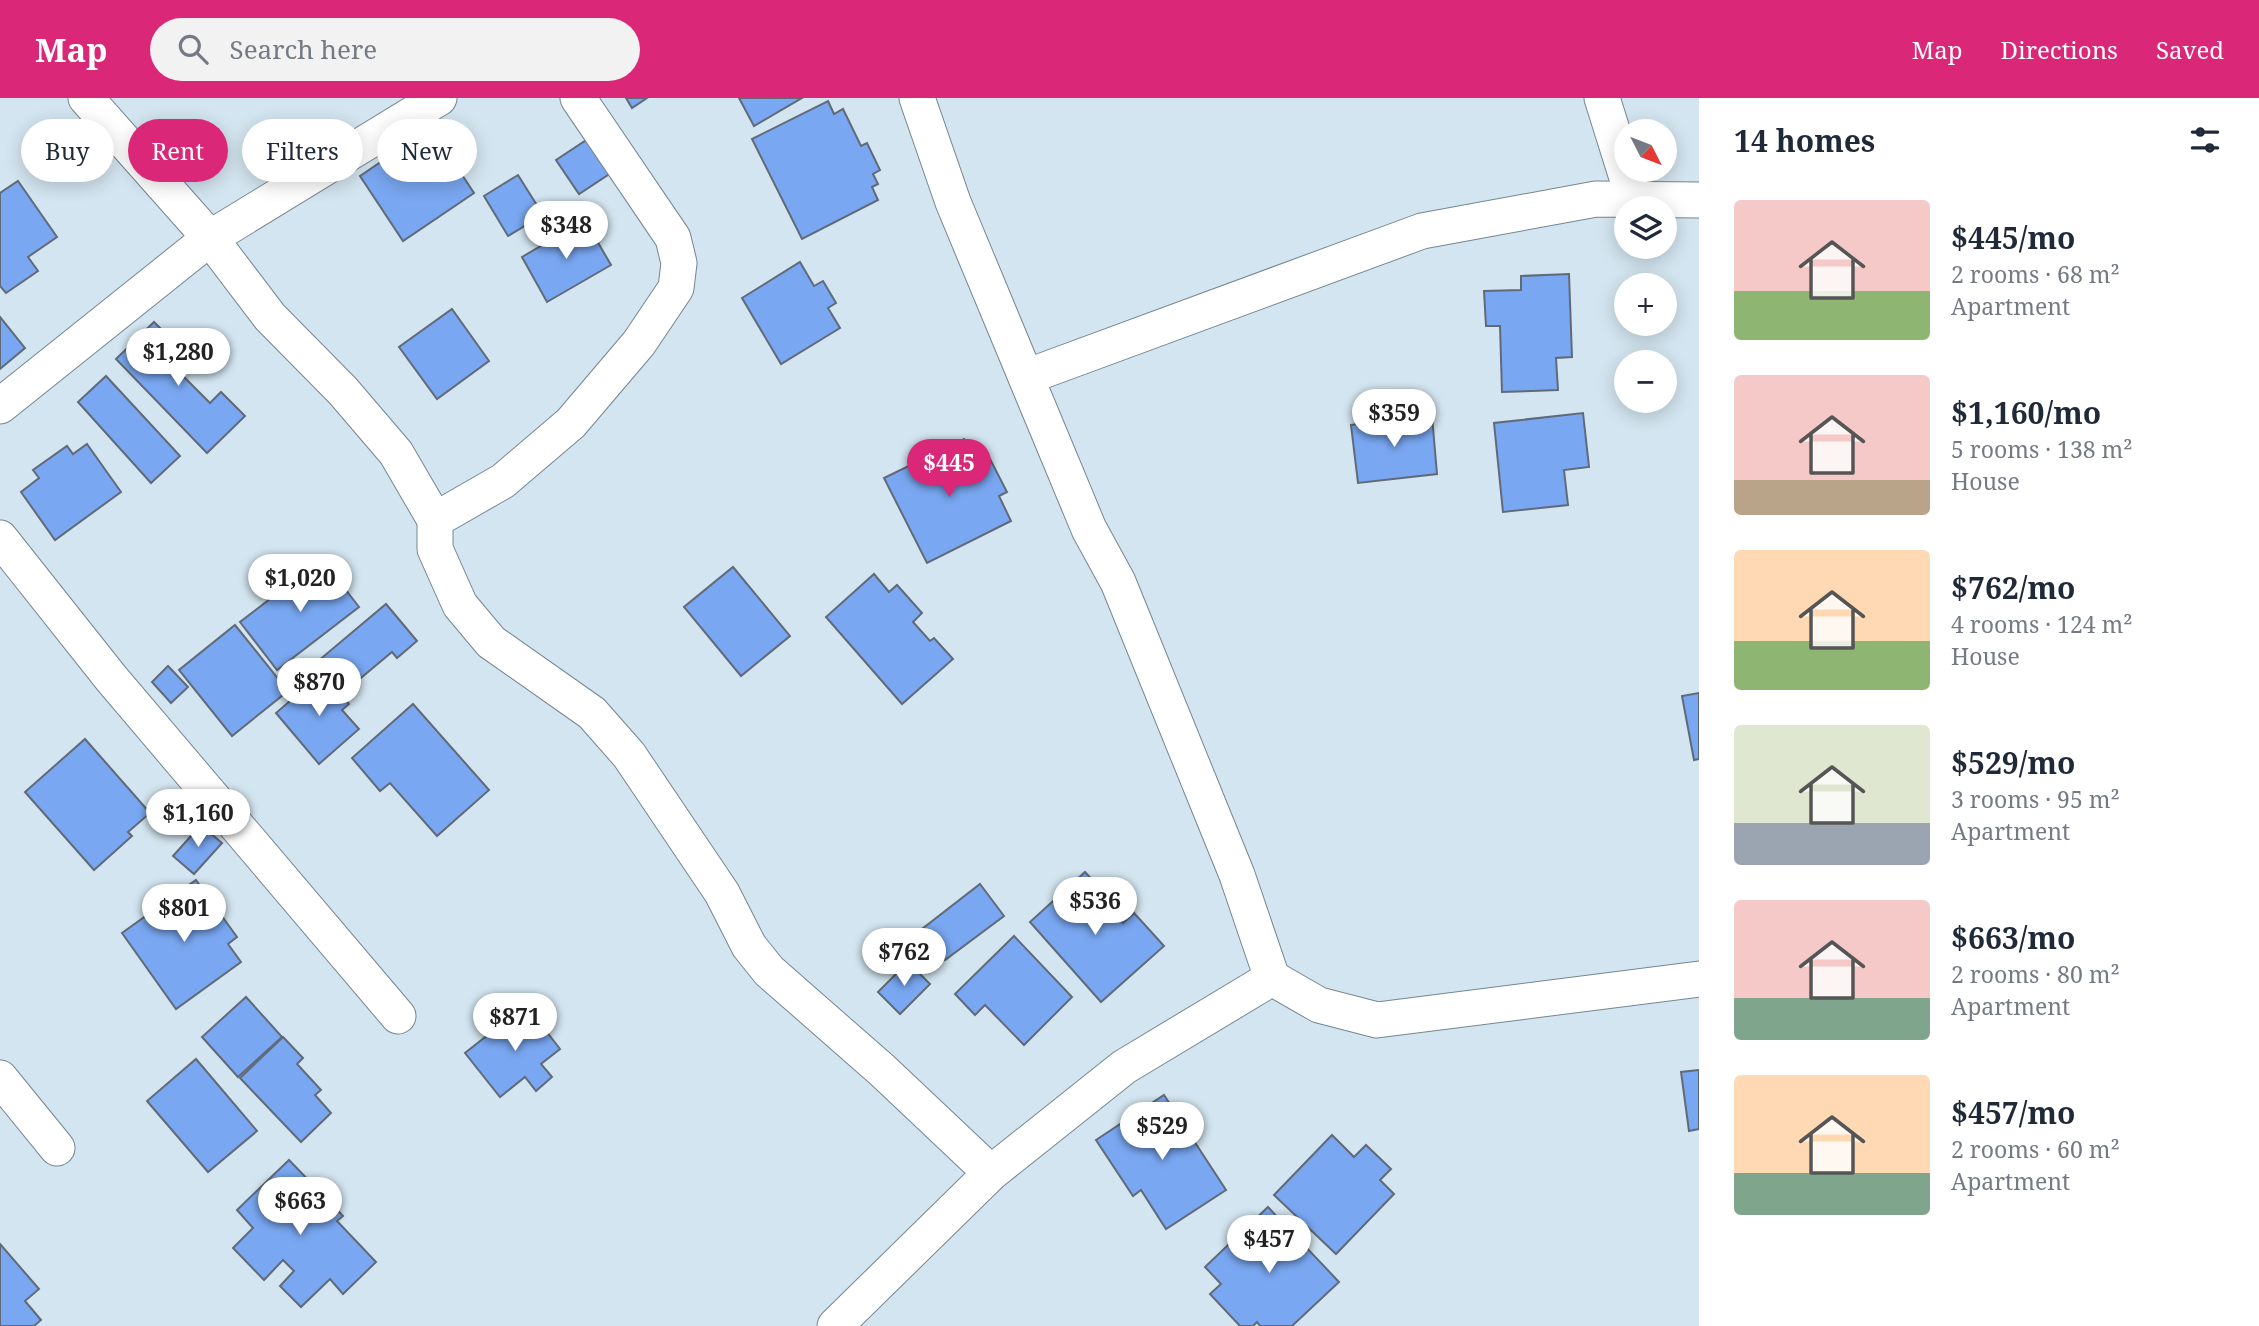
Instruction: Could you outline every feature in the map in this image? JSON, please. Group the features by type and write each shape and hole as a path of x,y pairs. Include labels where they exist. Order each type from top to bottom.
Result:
{"street":[{"path":"86,98 210,238 270,317 343,391 396,453 435,520 435,550 460,605 491,642 592,713 629,755 722,894 749,946 769,971 882,1070 991,1173"},
{"path":"0,406 210,238 439,98"},
{"path":"435,520 503,481 571,424 639,343 676,288 679,263 673,238 578,98"},
{"path":"917,98 953,202 1089,529 1118,582 1237,875 1272,978 1319,1005 1377,1020 1699,979"},
{"path":"1602,98 1633,196"},
{"path":"1026,377 1422,231 1614,199"},
{"path":"1677,199 1699,200"},
{"path":"0,538 111,678 398,1016"},
{"path":"835,1326 991,1173 1124,1068 1272,978"},
{"path":"0,1078 57,1148"}],"building":[{"path":"626,98 647,98 632,108"},
{"path":"739,98 802,98 754,126"},
{"path":"828,101 834,114 843,109 861,146 867,143 880,170 873,174 878,184 872,187 878,200 802,239 752,139"},
{"path":"591,137 614,171 579,194 556,160"},
{"path":"377,165 377,182 467,182 474,193 403,241 363,181 363,174"},
{"path":"518,175 543,215 508,236 484,196"},
{"path":"18,181 57,237 28,257 38,271 6,293 0,286 0,193"},
{"path":"585,220 611,265 547,302 522,257"},
{"path":"800,262 814,286 823,281 836,303 828,308 840,328 781,364 742,298"},
{"path":"1569,274 1572,357 1556,358 1558,390 1502,392 1500,326 1486,326 1484,291 1521,290 1521,276"},
{"path":"452,309 489,361 437,399 399,347"},
{"path":"0,317 25,348 0,369"},
{"path":"154,322 182,350 182,375 210,403 221,392 245,416 207,453 116,359"},
{"path":"106,376 180,456 151,483 78,402"},
{"path":"1583,413 1589,467 1564,470 1568,505 1503,512 1494,423"},
{"path":"1432,416 1437,474 1358,483 1351,425"},
{"path":"964,439 974,460 987,453 1007,492 999,496 1011,521 927,563 884,478"},
{"path":"87,444 121,492 55,540 21,492 39,478 33,470 67,446 73,454"},
{"path":"322,559 359,607 277,670 240,622"},
{"path":"733,567 790,636 741,676 684,607"},
{"path":"874,574 889,592 897,585 922,613 913,622 930,641 934,638 953,659 902,704 826,617"},
{"path":"386,604 417,641 397,658 392,652 344,692 318,661"},
{"path":"235,625 288,691 232,736 179,670"},
{"path":"168,666 188,687 171,703 152,682"},
{"path":"322,673 349,704 342,710 359,729 319,764 276,713"},
{"path":"1699,693 1699,759 1694,760 1682,696"},
{"path":"413,704 489,790 437,836 390,783 380,791 352,758"},
{"path":"85,739 150,813 128,832 132,836 94,870 25,792"},
{"path":"201,825 222,843 194,874 173,856"},
{"path":"1085,872 1106,895 1102,899 1123,923 1134,913 1164,946 1101,1002 1030,922"},
{"path":"196,880 237,937 228,944 241,962 176,1009 122,933"},
{"path":"980,884 1004,916 945,960 922,929"},
{"path":"1014,936 1072,997 1024,1045 985,1005 975,1015 955,994"},
{"path":"876,938 890,951 879,963 864,950"},
{"path":"908,962 930,984 900,1014 878,992"},
{"path":"246,997 282,1037 238,1077 202,1037"},
{"path":"526,1005 560,1049 541,1064 552,1077 536,1091 525,1077 500,1097 465,1053"},
{"path":"283,1037 303,1058 297,1064 321,1090 315,1095 331,1113 301,1142 240,1078"},
{"path":"196,1059 257,1131 208,1172 147,1101"},
{"path":"1699,1070 1699,1129 1689,1131 1681,1072"},
{"path":"1164,1095 1226,1190 1166,1229 1141,1190 1133,1196 1096,1140"},
{"path":"1332,1135 1354,1157 1366,1145 1391,1169 1380,1180 1394,1194 1336,1254 1274,1195"},
{"path":"289,1160 343,1216 337,1221 376,1262 343,1294 330,1279 301,1307 280,1286 294,1271 283,1260 264,1280 233,1248 253,1228 237,1210"},
{"path":"1268,1207 1339,1282 1292,1326 1260,1326 1257,1322 1253,1326 1240,1326 1210,1294 1221,1284 1205,1267"},
{"path":"0,1244 39,1289 25,1301 41,1320 34,1326 0,1326"}]}
